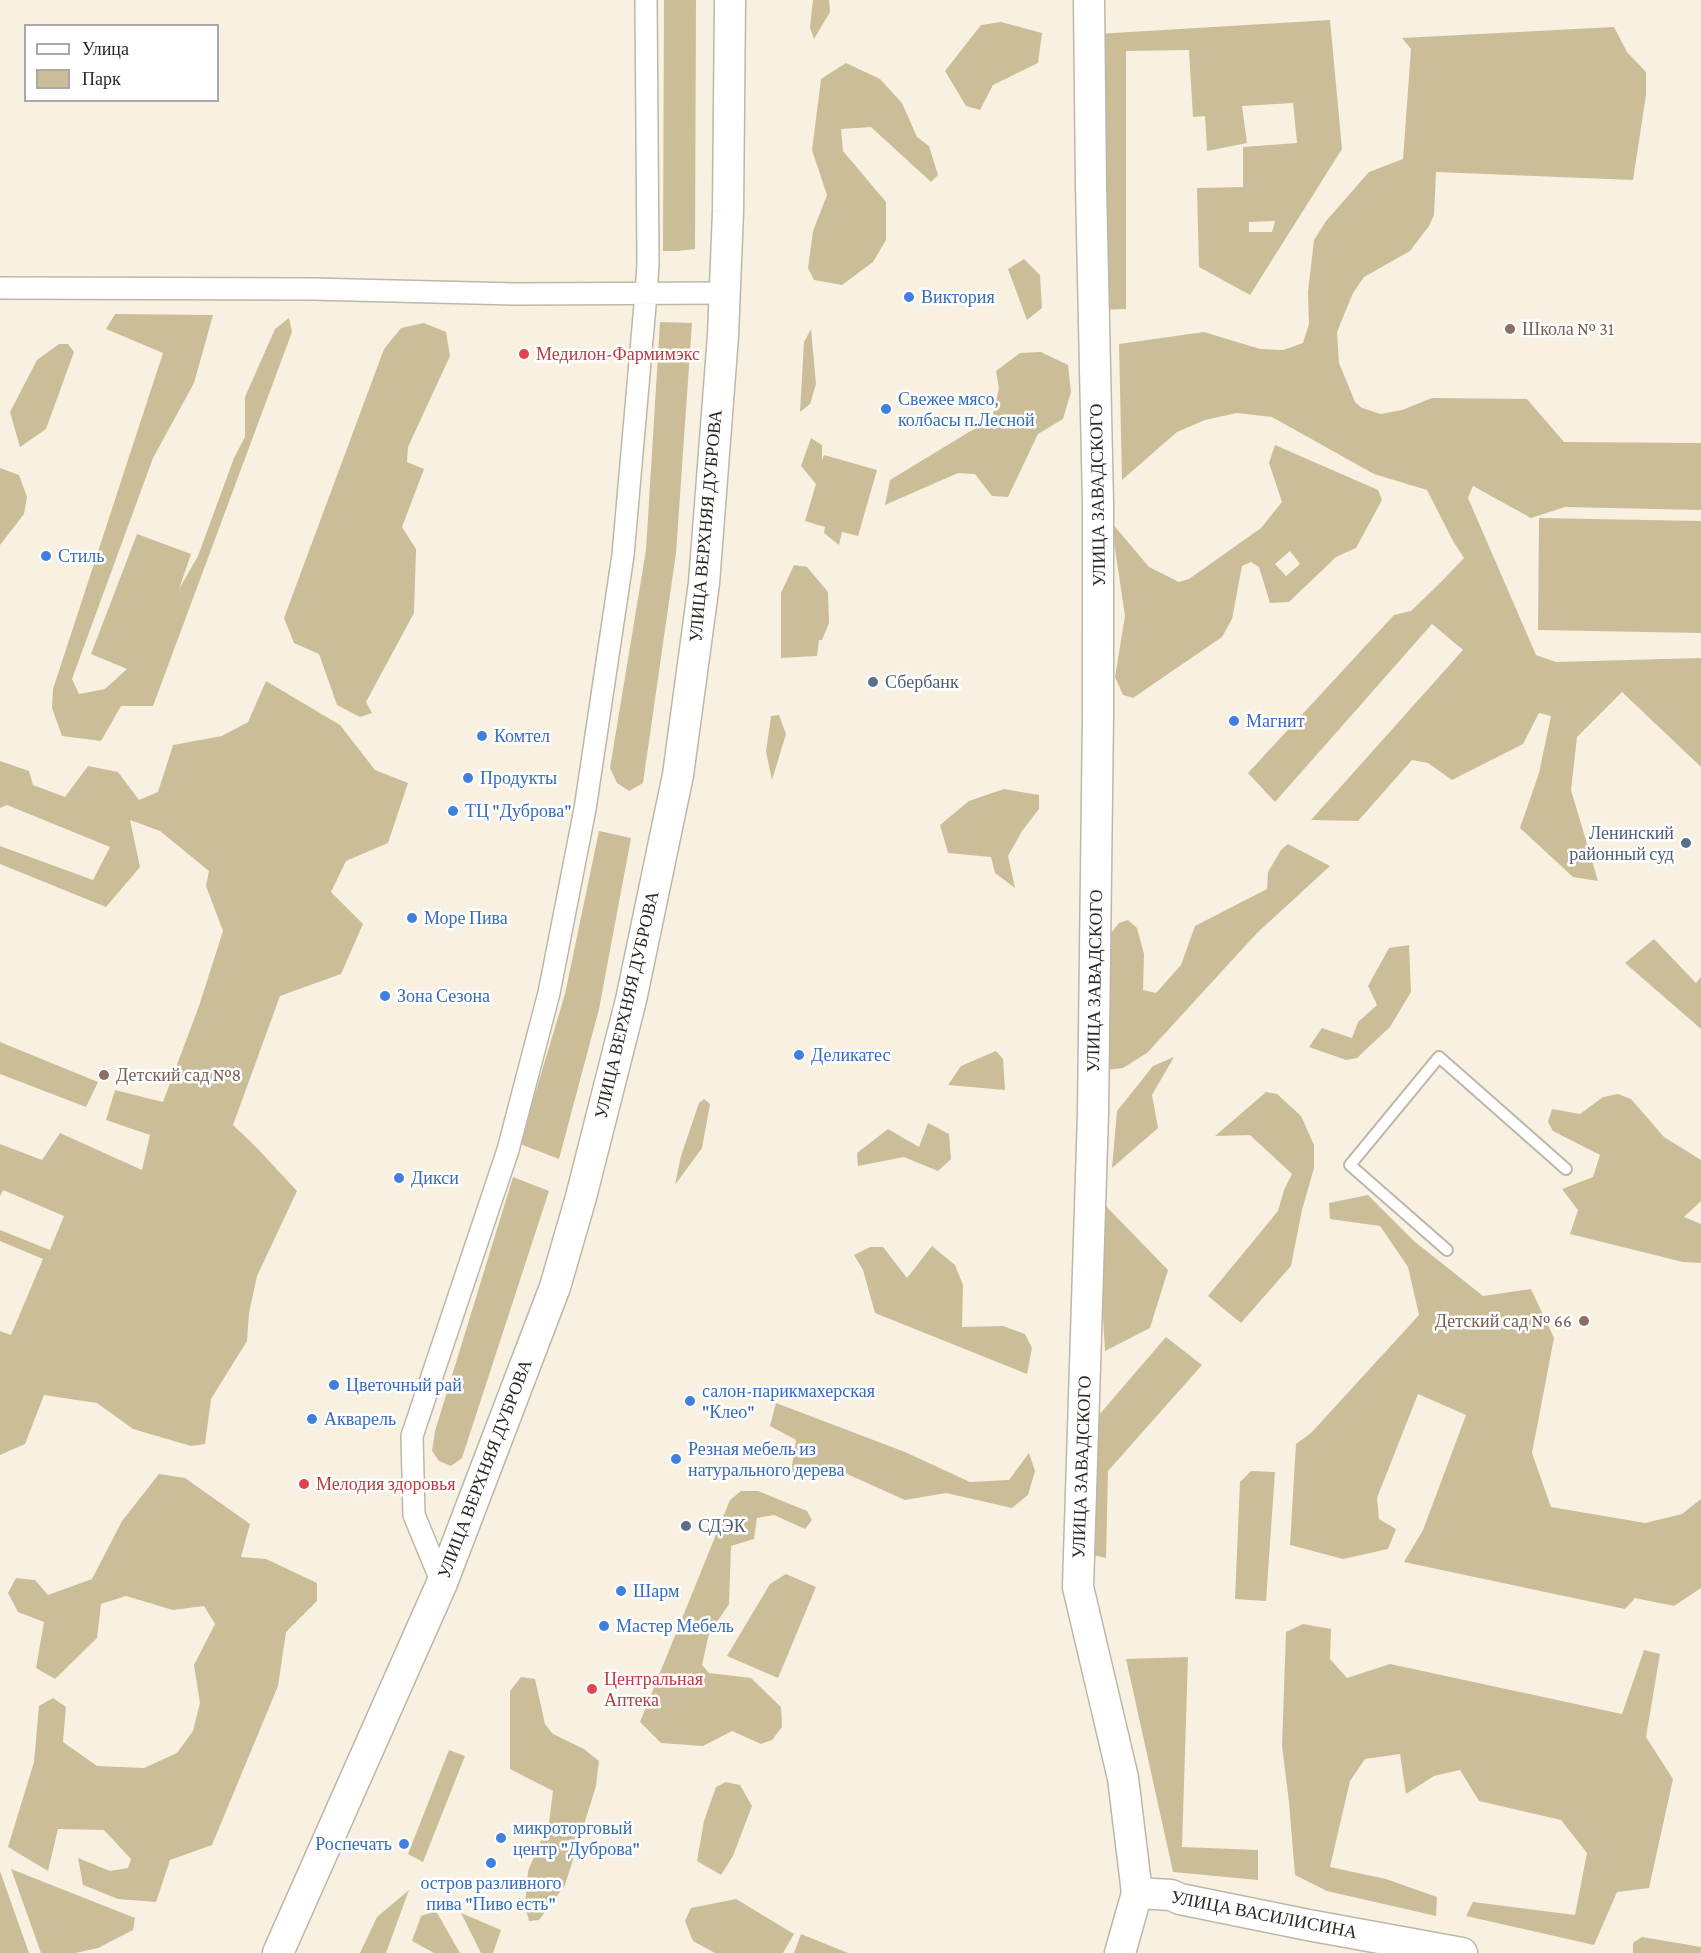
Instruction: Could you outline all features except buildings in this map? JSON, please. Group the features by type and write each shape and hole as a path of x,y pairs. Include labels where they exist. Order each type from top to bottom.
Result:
{"street":[{"path":"442,1583 414,1515 412,1436 508,1150 549,993 585,809 623,555 646,294 648,265 646,0"},
{"name":"УЛИЦА ВЕРХНЯЯ ДУБРОВА","path":"278,1953 442,1583 555,1287 581,1197 631,1000 678,774 704,583 725,293 730,0"},
{"name":"УЛИЦА ЗАВАДСКОГО","path":"1089,0 1096,348 1098,714 1093,1102 1078,1587 1123,1778 1137,1893 1121,1953"},
{"path":"0,288 289,289 629,295 725,293"},
{"name":"УЛИЦА ВАСИЛИСИНА","path":"1137,1893 1171,1895 1180,1899 1308,1925 1462,1953"}],"lane":[{"path":"1446,1250 1350,1165 1439,1057 1566,1169"}],"green space":[{"path":"664,0 696,0 695,249 678,251 663,251"},
{"path":"813,0 829,0 830,12 814,39 810,27"},
{"path":"1330,20 1342,149 1250,295 1199,267 1197,188 1243,187 1243,147 1297,143 1293,103 1242,106 1247,143 1207,151 1205,116 1193,117 1189,50 1126,51 1126,309 1100,310 1097,34","holes":["1275,221 1272,232 1249,232 1249,222"]},
{"path":"1001,22 1042,33 1038,63 993,85 980,110 966,106 945,71 981,25"},
{"path":"1614,27 1627,52 1646,72 1646,95 1633,180 1436,172 1434,215 1429,226 1410,251 1364,277 1353,293 1337,332 1339,363 1355,402 1362,408 1381,414 1402,410 1432,398 1527,399 1564,442 1701,443 1701,510 1565,507 1531,518 1473,486 1468,498 1536,655 1556,662 1701,658 1701,767 1622,692 1577,737 1571,790 1598,881 1573,877 1520,828 1539,773 1551,716 1539,713 1523,744 1452,780 1428,763 1412,760 1358,821 1311,820 1463,650 1432,624 1275,802 1248,773 1394,615 1411,611 1464,558 1427,490 1374,474 1272,417 1237,413 1205,420 1177,432 1122,480 1119,344 1204,332 1260,349 1283,350 1303,343 1309,324 1308,292 1314,240 1326,221 1369,172 1403,159 1411,49 1402,38"},
{"path":"846,63 880,79 902,103 917,137 929,146 938,175 931,182 871,127 841,129 843,151 886,202 886,240 873,262 842,285 814,280 808,268 813,231 827,195 812,150 821,79"},
{"path":"1024,259 1040,275 1042,308 1027,320 1008,269"},
{"path":"115,314 213,315 194,383 153,458 72,679 79,694 105,689 127,669 91,654 137,534 191,554 179,589 198,556 234,458 245,437 245,397 275,329 289,318 292,332 153,706 121,706 101,741 62,736 52,708 53,689 163,353 106,329"},
{"path":"660,322 692,323 676,553 643,783 629,791 617,783 610,768 646,550"},
{"path":"424,323 446,332 450,356 408,447 407,462 424,469 402,527 416,549 414,613 366,702 372,713 360,717 337,705 319,654 294,643 284,618 384,349 401,328"},
{"path":"811,329 816,384 810,404 800,412 804,342"},
{"path":"59,344 68,344 74,352 46,429 20,447 10,412 37,360"},
{"path":"1041,352 1068,365 1071,392 1063,419 1038,434 1008,497 992,496 975,474 958,473 885,505 890,480 992,418 999,388 996,371 1020,353"},
{"path":"811,438 822,445 822,460 824,455 877,470 858,536 842,532 839,545 824,533 825,527 805,521 816,484 801,466"},
{"path":"1275,445 1378,490 1382,500 1356,548 1336,557 1289,602 1270,603 1259,567 1251,562 1242,566 1232,619 1222,637 1133,698 1123,695 1115,677 1125,616 1111,522 1149,567 1179,582 1189,579 1261,528 1282,502 1269,463","holes":["1290,551 1300,564 1286,576 1275,564"]},
{"path":"0,468 19,475 27,497 24,514 0,545"},
{"path":"1539,518 1701,521 1701,633 1538,630"},
{"path":"794,565 807,567 828,592 829,623 822,640 819,640 817,656 781,658 781,593"},
{"path":"266,681 340,725 375,770 408,783 388,843 346,861 331,892 363,924 341,974 280,996 233,1125 297,1191 257,1276 249,1313 247,1341 211,1399 205,1444 191,1446 133,1429 97,1403 44,1395 25,1444 0,1455 0,1331 11,1335 43,1259 0,1241 0,1230 50,1250 64,1216 3,1190 0,1196 0,1144 42,1160 60,1133 142,1170 150,1135 106,1120 115,1090 163,1102 199,1006 223,931 206,886 209,871 160,831 130,820 140,867 106,907 0,864 0,846 93,880 110,847 7,805 0,808 0,761 29,771 33,785 65,797 88,766 118,772 139,800 158,792 173,745 222,736 248,722"},
{"path":"779,715 786,734 772,780 766,752 771,716"},
{"path":"1004,789 1039,795 1039,809 1022,831 1008,856 1015,888 995,873 991,857 948,853 940,825 969,801"},
{"path":"599,831 631,838 599,1009 559,1159 520,1144 565,994"},
{"path":"1288,844 1330,866 1257,933 1147,1053 1123,1068 1099,1071 1101,946 1119,923 1128,920 1137,928 1144,954 1143,990 1156,993 1181,965 1195,926 1267,889 1268,872 1281,850"},
{"path":"1654,939 1696,983 1701,977 1701,1029 1625,963"},
{"path":"1409,945 1411,992 1390,1027 1357,1058 1346,1060 1309,1047 1322,1028 1352,1038 1358,1022 1377,1005 1368,986 1389,948"},
{"path":"0,1042 98,1082 86,1107 0,1074"},
{"path":"996,1051 1003,1059 1005,1090 948,1085 961,1066"},
{"path":"1174,1057 1152,1095 1158,1128 1112,1168 1117,1111 1153,1066"},
{"path":"1266,1092 1277,1094 1301,1116 1314,1145 1314,1168 1302,1210 1291,1266 1241,1323 1208,1296 1278,1211 1284,1190 1292,1174 1250,1135 1215,1136"},
{"path":"1618,1094 1631,1099 1664,1137 1701,1160 1701,1201 1684,1217 1701,1224 1701,1263 1683,1262 1570,1234 1578,1210 1562,1189 1593,1177 1600,1155 1553,1131 1548,1122 1552,1109 1580,1114 1603,1097"},
{"path":"704,1099 710,1104 702,1148 675,1185 681,1156 699,1103"},
{"path":"928,1123 949,1134 951,1159 938,1171 904,1157 858,1166 857,1153 888,1129 919,1147"},
{"path":"513,1177 549,1191 462,1458 451,1466 439,1461 432,1451 435,1431"},
{"path":"1368,1195 1414,1241 1483,1296 1531,1289 1554,1338 1532,1453 1551,1507 1645,1523 1682,1514 1701,1499 1701,1588 1674,1606 1635,1598 1625,1609 1404,1562 1423,1530 1466,1415 1418,1394 1377,1498 1379,1519 1396,1529 1388,1549 1343,1559 1290,1545 1296,1444 1311,1433 1419,1315 1408,1267 1380,1226 1330,1219 1329,1203"},
{"path":"1103,1203 1168,1270 1150,1328 1105,1351 1100,1265"},
{"path":"932,1246 955,1265 963,1285 962,1327 1003,1326 1025,1334 1032,1348 1027,1374 875,1313 863,1270 854,1255 870,1247 883,1247 907,1278"},
{"path":"1166,1337 1202,1365 1108,1471 1106,1558 1088,1554 1092,1423"},
{"path":"776,1403 905,1452 970,1482 1009,1480 1029,1453 1035,1471 1028,1495 1012,1508 946,1493 905,1500 838,1470 791,1472 796,1440 770,1426"},
{"path":"1251,1471 1275,1472 1266,1601 1235,1599 1240,1482"},
{"path":"159,1474 185,1478 250,1524 241,1557 266,1559 317,1583 317,1601 286,1632 278,1686 212,1845 170,1860 156,1902 118,1899 83,1885 78,1858 110,1871 128,1868 131,1859 104,1830 58,1829 48,1871 8,1847 34,1762 39,1706 53,1698 66,1707 63,1742 97,1766 144,1768 177,1753 193,1731 200,1703 194,1665 215,1624 204,1606 173,1610 126,1596 101,1604 97,1638 55,1679 36,1668 44,1622 18,1612 8,1593 16,1578 35,1580 48,1595 92,1579 122,1521"},
{"path":"741,1491 758,1491 807,1511 812,1520 805,1529 774,1515 757,1518 754,1539 731,1546 729,1604 709,1634 702,1665 709,1673 751,1678 781,1707 782,1727 772,1740 761,1744 732,1731 703,1746 661,1743 640,1722 730,1500"},
{"path":"786,1574 816,1587 778,1678 727,1656 770,1584"},
{"path":"1303,1624 1331,1629 1330,1659 1347,1678 1390,1664 1622,1714 1644,1650 1660,1654 1646,1737 1673,1779 1649,1888 1617,1892 1594,1945 1466,1916 1473,1902 1575,1915 1587,1853 1561,1820 1479,1801 1460,1770 1434,1776 1406,1794 1400,1754 1365,1759 1350,1781 1330,1867 1386,1879 1437,1897 1436,1916 1327,1891 1295,1875 1282,1746 1286,1632"},
{"path":"1188,1657 1182,1847 1258,1850 1258,1880 1173,1872 1126,1659"},
{"path":"521,1677 535,1679 545,1724 553,1734 584,1749 599,1761 596,1786 565,1885 539,1920 529,1921 525,1906 528,1871 549,1822 553,1791 510,1769 510,1691"},
{"path":"449,1750 465,1756 423,1862 408,1854"},
{"path":"726,1782 740,1785 752,1806 733,1856 721,1875 697,1861 704,1821 716,1787"},
{"path":"11,1869 135,1918 133,1930 98,1948 75,1953 41,1953"},
{"path":"0,1871 29,1953 0,1953"},
{"path":"409,1890 386,1953 360,1953 377,1917"},
{"path":"736,1899 794,1934 783,1953 715,1953 693,1941 685,1921 691,1908"},
{"path":"436,1911 460,1953 434,1953 412,1941 421,1916"},
{"path":"461,1913 501,1930 493,1953 481,1953"},
{"path":"801,1934 848,1953 794,1953"},
{"path":"1642,1937 1701,1947 1701,1953 1633,1953 1633,1943"}],"place":[{"name":"Виктория","path":"909,297"},
{"name":"Школа № 31","path":"1510,329"},
{"name":"Медилон-Фармимэкс","path":"524,354"},
{"name":"Свежее мясо, колбасы п.Лесной","path":"886,409"},
{"name":"Стиль","path":"46,556"},
{"name":"Сбербанк","path":"873,682"},
{"name":"Магнит","path":"1234,721"},
{"name":"Комтел","path":"482,736"},
{"name":"Продукты","path":"468,778"},
{"name":"ТЦ \"Дуброва\"","path":"453,811"},
{"name":"Ленинский районный суд","path":"1686,843"},
{"name":"Море Пива","path":"412,918"},
{"name":"Зона Сезона","path":"385,996"},
{"name":"Деликатес","path":"799,1055"},
{"name":"Детский сад №8","path":"104,1075"},
{"name":"Дикси","path":"399,1178"},
{"name":"Детский сад № 66","path":"1584,1321"},
{"name":"Цветочный рай","path":"334,1385"},
{"name":"салон-парикмахерская \"Клео\"","path":"690,1401"},
{"name":"Акварель","path":"312,1419"},
{"name":"Резная мебель из натурального дерева","path":"676,1459"},
{"name":"Мелодия здоровья","path":"304,1484"},
{"name":"СДЭК","path":"686,1526"},
{"name":"Шарм","path":"621,1591"},
{"name":"Мастер Мебель","path":"604,1626"},
{"name":"Центральная Аптека","path":"592,1689"},
{"name":"микроторговый центр \"Дуброва\"","path":"501,1838"},
{"name":"Роспечать","path":"404,1844"},
{"name":"остров разливного пива \"Пиво есть\"","path":"491,1863"}]}
